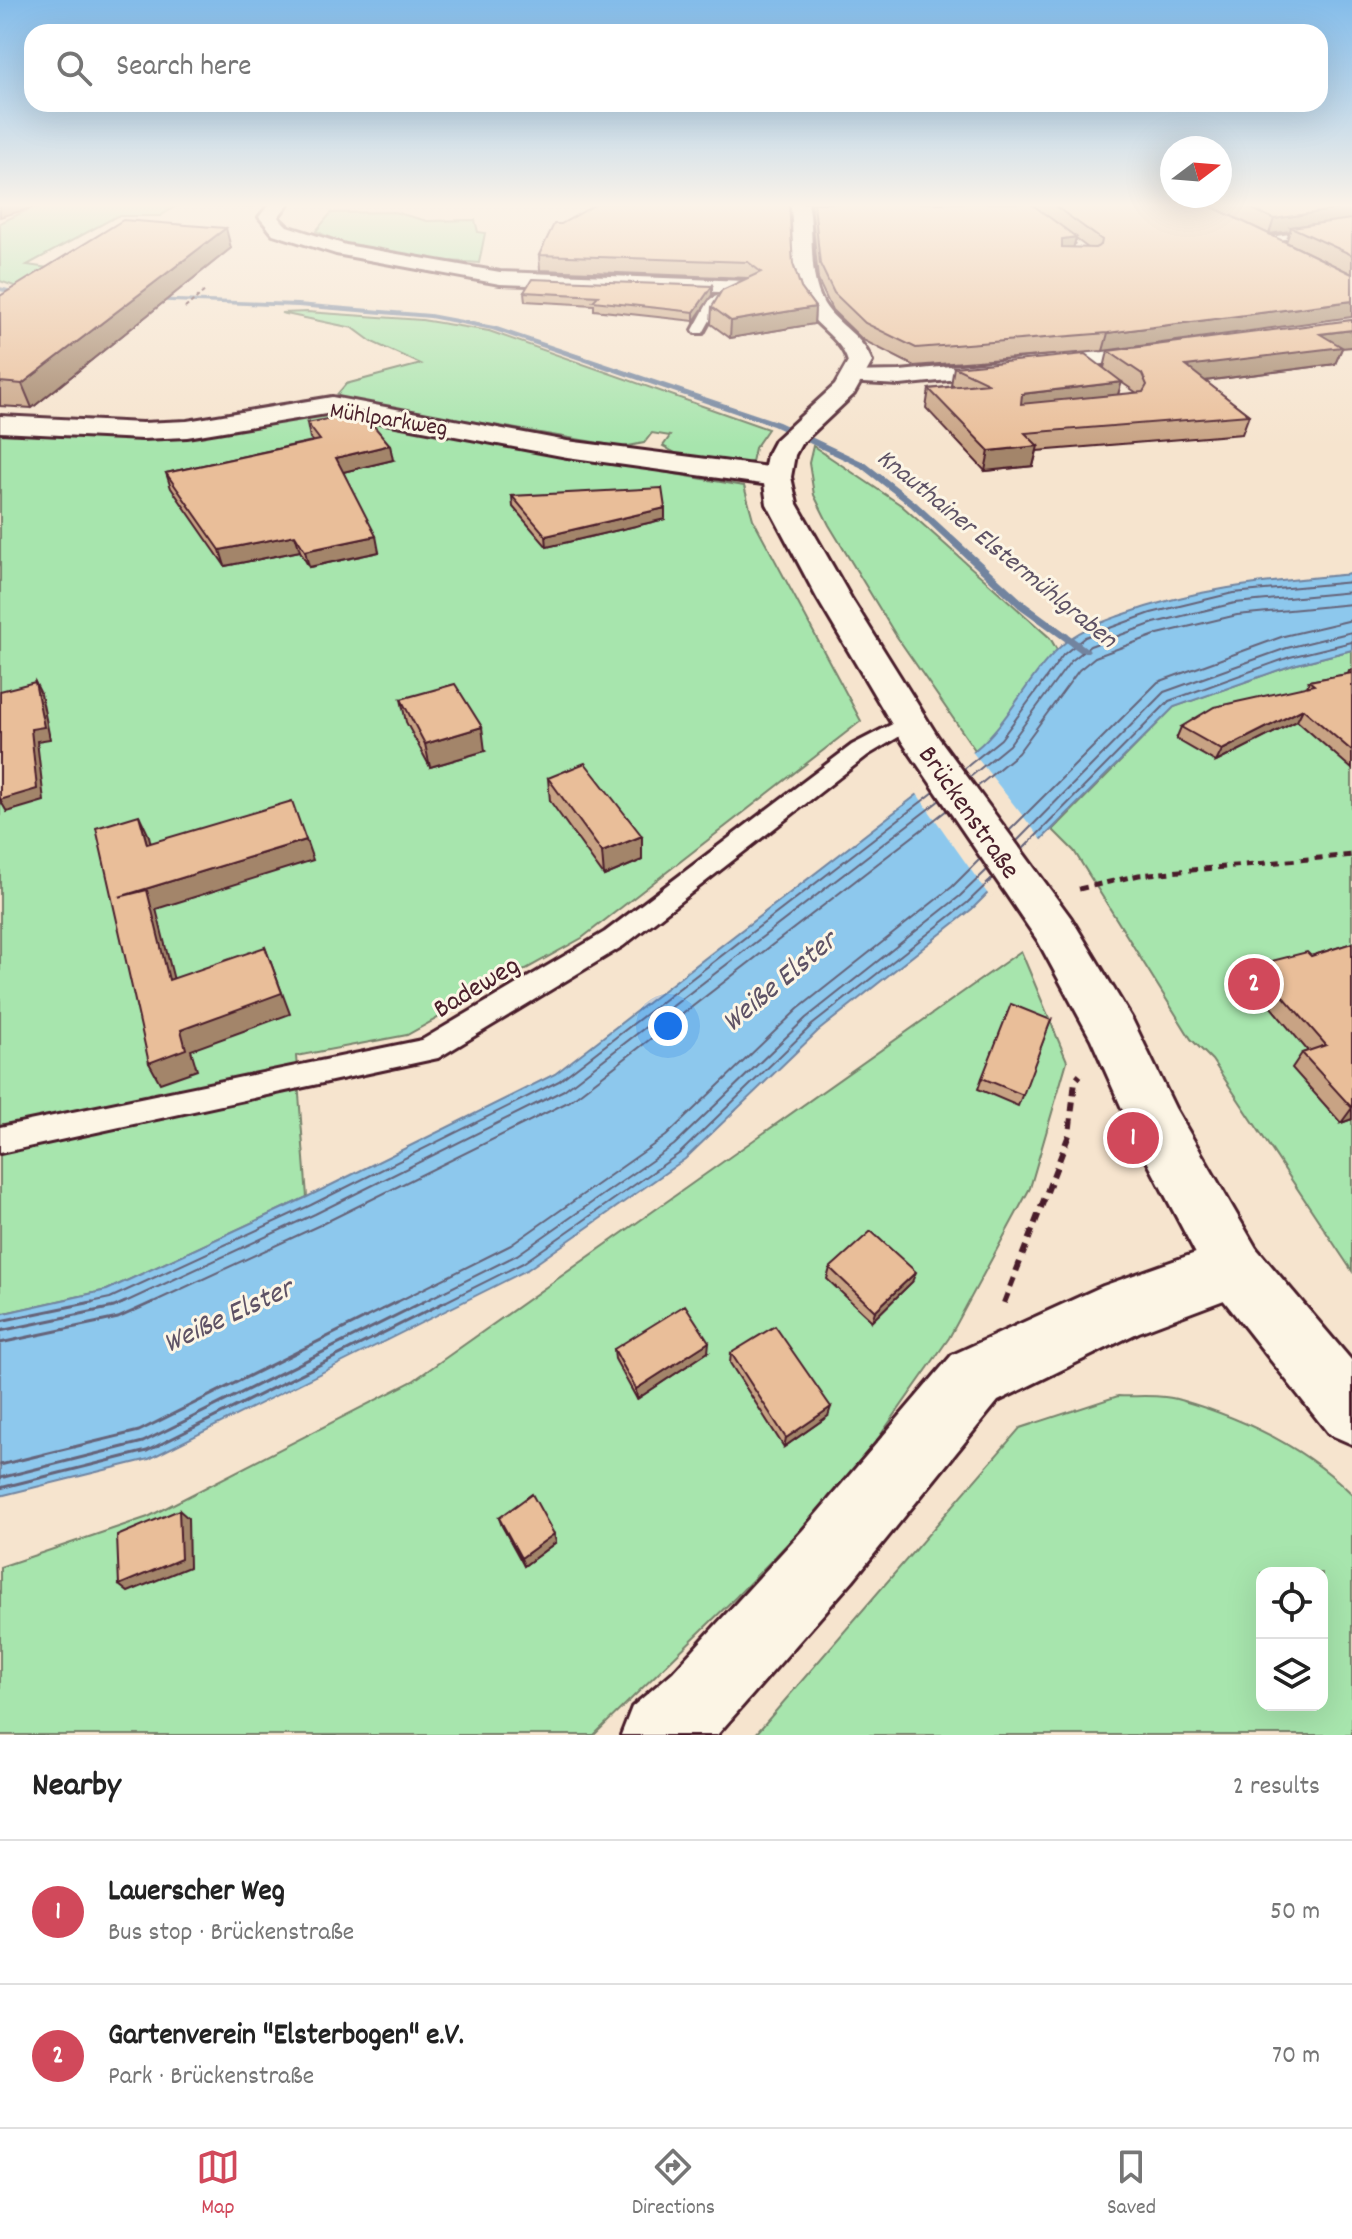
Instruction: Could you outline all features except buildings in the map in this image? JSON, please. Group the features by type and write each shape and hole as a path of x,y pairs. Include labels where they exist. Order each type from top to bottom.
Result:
{"street":[{"path":"663,284 746,287"},
{"path":"779,466 789,440 854,377 860,362 857,350 813,303 807,284"},
{"path":"854,377 900,378 1088,366 1185,350"},
{"name":"Mühlparkweg","path":"0,424 142,431 187,429 332,405 567,449 779,466"},
{"name":"Brückenstraße","path":"779,466 782,504 804,545 917,732 1055,930 1114,1034 1156,1125 1235,1268 1352,1411"},
{"path":"660,1735 700,1699 828,1555 975,1378 1125,1307 1235,1268"}],"lane":[{"path":"699,330 714,302 746,287"},
{"name":"Badeweg","path":"0,1140 428,1050 614,939 860,750 917,732"}],"path":[{"path":"185,308 206,290"},
{"path":"1034,900 1139,875 1352,855"},
{"path":"975,1378 1069,1135 1075,1081 1114,1034"}],"green space":[{"path":"281,313 422,320 489,331 768,429 755,448 752,462 743,464 677,454 663,446 670,436 652,433 644,443 623,447 334,398 346,384 421,364 372,342 353,328"},
{"path":"321,413 744,486 753,519 861,721 582,938 407,1035 296,1056 307,1197 107,1290 0,1314 0,431 160,439"},
{"path":"813,446 901,505 1050,638 1057,650 995,734 975,750 895,634 829,525 814,495 809,463"},
{"path":"1352,650 1352,1271 1212,1060 1191,1039 1074,851 1053,830 1174,707 1293,665"},
{"path":"1021,951 1067,1061 1030,1188 949,1338 848,1481 736,1597 594,1735 0,1735 0,1567 148,1517 413,1381"},
{"path":"1118,1396 1173,1398 1204,1407 1272,1436 1314,1462 1352,1494 1352,1735 755,1735 1020,1428"}],"water":[{"name":"Weiße Elster","path":"1352,574 1352,650 1293,665 1174,707 972,909 818,1031 685,1159 527,1270 149,1459 0,1496 0,1314 107,1290 307,1197 555,1074 975,750 998,726 1048,659 1080,632 1177,598 1262,583"}],"pier":[{"path":"970,749 1045,844 990,897 915,791"}],"waterway":[{"name":"Knauthainer Elstermühlgraben","path":"0,289 27,295"},
{"name":"Knauthainer Elstermühlgraben","path":"148,300 298,305 430,316 494,328 776,424 863,465 913,504 1023,606 1084,650"}],"place":[{"name":"Gartenverein \"Elsterbogen\" e.V.","path":"1254,984"},
{"name":"Lauerscher Weg","path":"1133,1138"}]}
